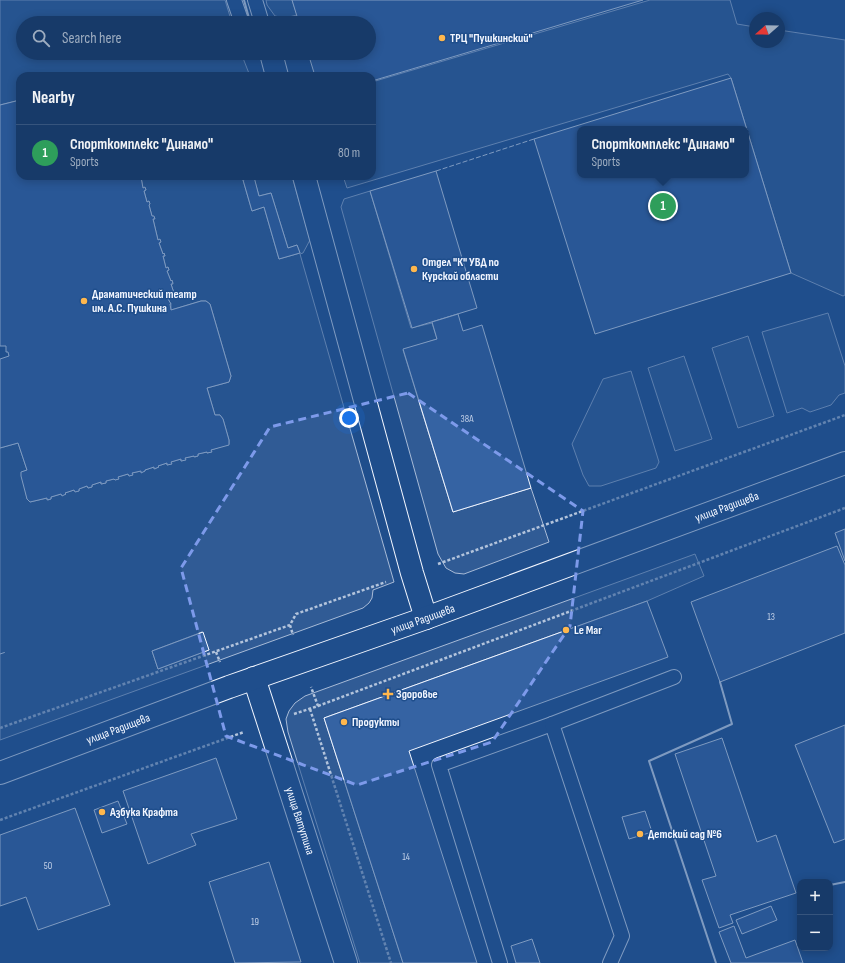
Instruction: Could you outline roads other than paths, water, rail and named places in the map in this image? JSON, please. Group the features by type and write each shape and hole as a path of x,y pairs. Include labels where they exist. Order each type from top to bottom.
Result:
{"main road":[{"path":"305,180 412,573 426,618"},
{"name":"улица Радищева","path":"0,773 229,687 426,618 845,463"},
{"name":"улица Ватутина","path":"254,678 346,963"}],"lane":[{"path":"234,0 240,16"},
{"path":"255,0 260,16"},
{"path":"500,963 439,765 552,724 674,677"},
{"path":"552,724 622,936 610,963"}],"place":[{"name":"ТРЦ \"Пушкинский\"","path":"442,38"},
{"name":"Спорткомплекс \"Динамо\"","path":"663,206"},
{"name":"Отдел \"К\" УВД по Курской области","path":"414,269"},
{"name":"Драматический театр им. А.С. Пушкина","path":"84,301"},
{"name":"Le Mar","path":"566,630"},
{"name":"Здоровье","path":"388,694"},
{"name":"Продукты","path":"344,722"},
{"name":"Азбука Крафта","path":"102,812"},
{"name":"Детский сад №6","path":"640,834"}]}
